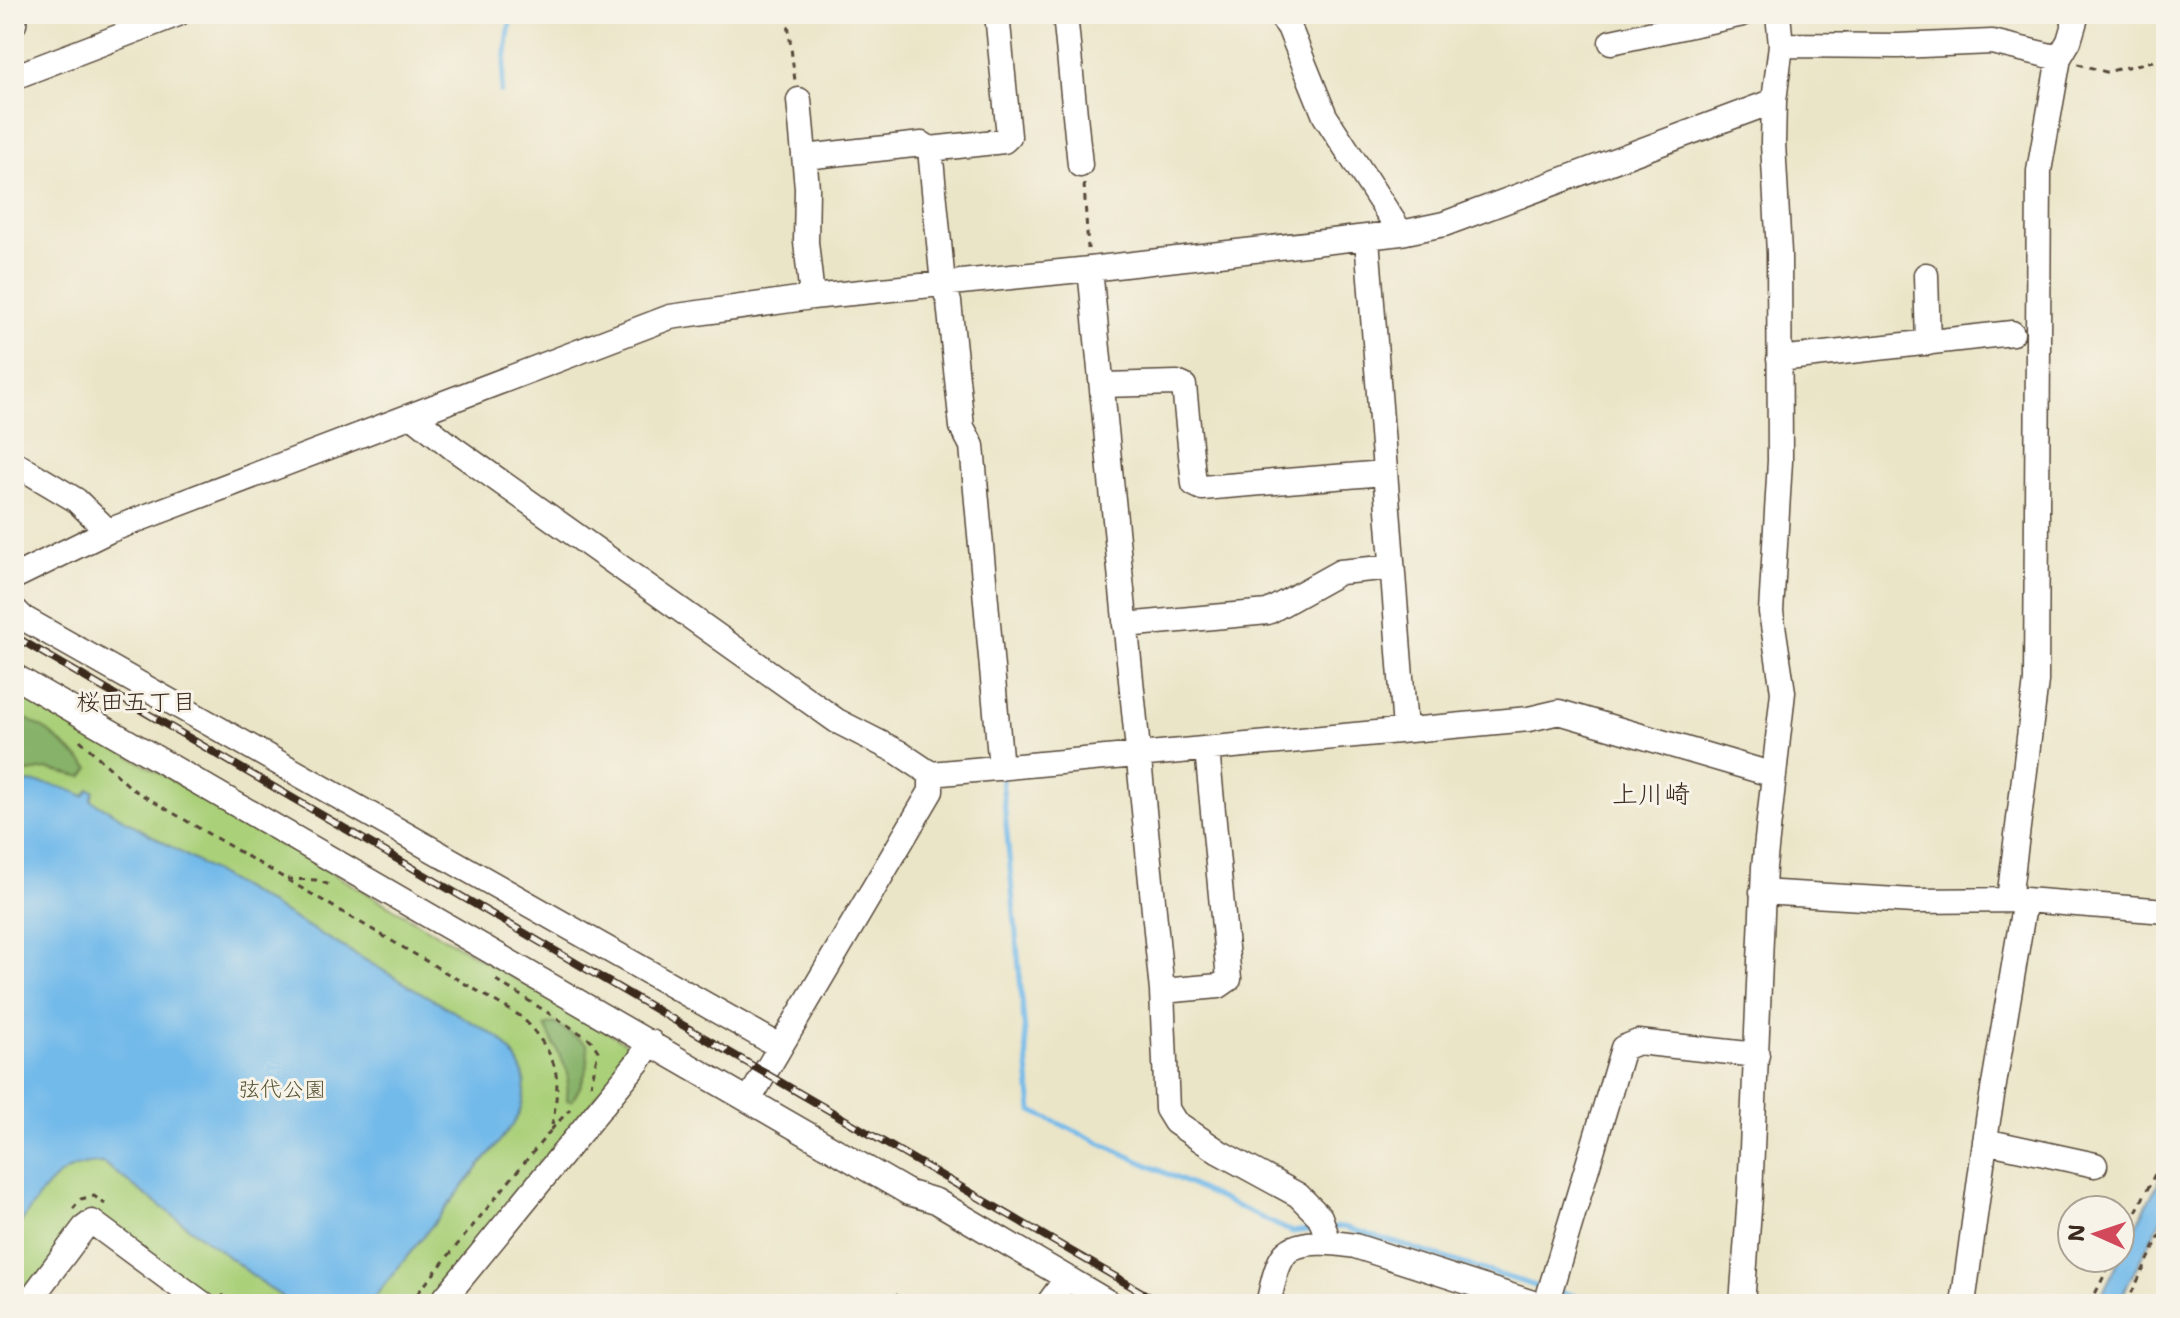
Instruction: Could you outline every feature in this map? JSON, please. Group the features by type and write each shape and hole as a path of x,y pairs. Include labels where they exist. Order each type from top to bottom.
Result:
{"street":[{"path":"14,24 15,14"},
{"path":"14,77 178,14"},
{"path":"805,157 922,144 930,149 1004,141 1009,136 997,14"},
{"path":"1065,14 1080,165"},
{"path":"1279,14 1289,27 1325,116 1401,233"},
{"path":"1611,42 1743,14"},
{"path":"1742,1304 1757,1055 1762,892 1783,692 1771,612 1780,461 1779,253 1774,101 1781,45 1778,14"},
{"path":"1963,1304 2017,900 2036,681 2039,171 2059,58 2069,41 2077,14"},
{"path":"1781,45 1898,46 1992,42 2059,58"},
{"path":"799,100 812,297"},
{"path":"14,577 108,531 670,317 812,297 1401,233 1444,224 1774,101"},
{"path":"930,149 943,284 949,302 962,427 972,446 1001,768"},
{"path":"1367,239 1405,729"},
{"path":"1090,269 1162,991 1165,1098 1170,1117 1219,1152 1298,1195 1320,1217 1329,1242"},
{"path":"1926,275 1928,343"},
{"path":"1779,359 2012,333"},
{"path":"1103,385 1177,383 1184,386 1194,484 1202,488 1384,473"},
{"path":"413,416 453,448 803,698 837,721 898,752 931,774 1529,719 1559,712 1774,775"},
{"path":"14,463 76,500 108,531"},
{"path":"1125,625 1268,612 1340,572 1392,567"},
{"path":"14,609 23,618 779,1046"},
{"path":"14,676 909,1193 936,1201 1111,1304"},
{"path":"1162,991 1219,986 1229,979 1207,749"},
{"path":"749,1100 931,791 931,774"},
{"path":"1762,892 1914,901 2017,900 2166,911"},
{"path":"447,1302 651,1042"},
{"path":"1546,1304 1623,1048 1638,1042 1757,1055"},
{"path":"1985,1141 2095,1165"},
{"path":"27,1304 84,1228 92,1222 202,1304"},
{"path":"1268,1304 1285,1255 1294,1248 1329,1242 1355,1246 1536,1304"},
{"path":"1048,1304 1067,1278"}],"path":[{"path":"787,14 795,89 799,100"},
{"path":"2059,58 2106,72 2166,58"},
{"path":"1080,165 1090,269"},
{"path":"72,734 132,789 522,1017 543,1041 557,1072 557,1102 551,1130"},
{"path":"286,879 316,880 334,886"},
{"path":"490,977 591,1040 598,1051 590,1088"},
{"path":"409,1304 571,1109"},
{"path":"2136,1212 2166,1152"},
{"path":"2126,1304 2166,1224"},
{"path":"2090,1304 2105,1274"},
{"path":"886,1304 896,1295 909,1304"}],"green space":[{"name":"弦代公園","path":"14,689 628,1044 629,1057 428,1304 214,1304 90,1212 20,1304 14,1304"},
{"path":"14,712 48,731 90,768 83,777 47,769 14,774"},
{"path":"554,1023 587,1044 585,1074 572,1101 567,1100 568,1072 545,1026"}],"water":[{"name":"弦代公園","path":"14,783 52,785 84,796 89,789 94,791 91,800 499,1038 516,1058 525,1087 515,1122 369,1304 291,1304 103,1163 86,1164 60,1175 41,1194 14,1232"},
{"path":"2166,1166 2166,1209 2136,1268 2136,1226"},
{"path":"2112,1274 2133,1274 2118,1304 2097,1304"}],"waterway":[{"path":"501,92 511,14"},
{"path":"1002,779 1032,1111 1292,1232 1316,1229"},
{"path":"1330,1228 1344,1227 1542,1288"},
{"path":"1556,1291 1607,1304"}],"railway":[{"path":"14,636 1162,1304"}],"district":[{"name":"桜田五丁目","path":"136,702"},
{"name":"上川崎","path":"1651,793"}]}
